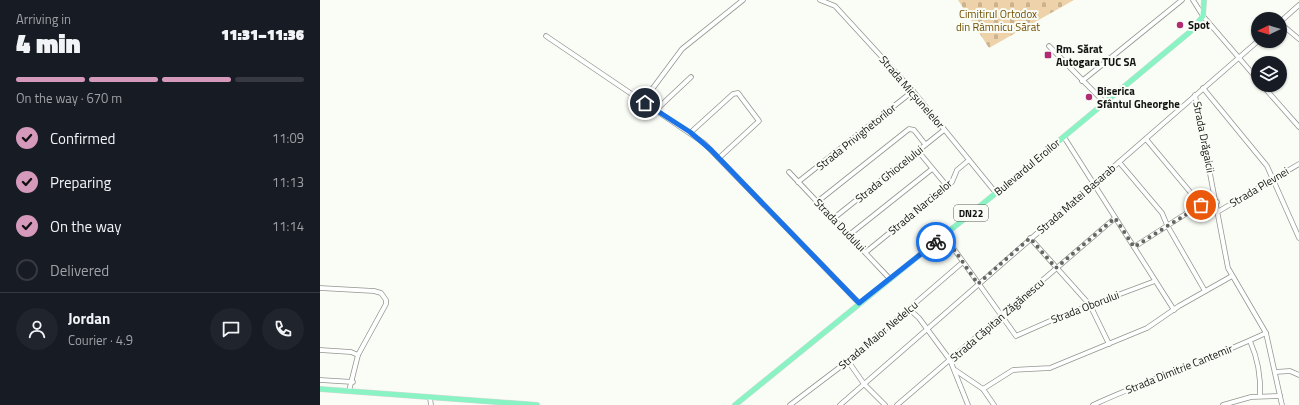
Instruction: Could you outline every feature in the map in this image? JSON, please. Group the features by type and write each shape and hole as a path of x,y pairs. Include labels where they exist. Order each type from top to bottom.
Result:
{"main road":[{"path":"1203,16 1204,0"},
{"name":"Bulevardul Eroilor","path":"734,405 1064,137 1104,102 1191,31 1203,16"},
{"path":"320,389 537,405"}],"street":[{"path":"645,103 650,92 682,49 743,0"},
{"name":"Strada Micșunelelor","path":"820,0 835,6 913,91 996,193"},
{"path":"1082,81 1182,0"},
{"path":"1193,0 1203,16 1251,72"},
{"path":"1287,16 1299,5"},
{"path":"1287,28 1299,39"},
{"path":"546,36 690,132 719,158 859,303"},
{"path":"1049,46 1104,102"},
{"name":"Strada Matei Basarab","path":"840,405 1030,238 1120,162 1251,47"},
{"path":"656,110 691,76"},
{"path":"1203,88 1267,166 1274,178 1299,238"},
{"name":"Strada Privighetorilor","path":"798,182 913,91"},
{"path":"1268,92 1299,127"},
{"path":"690,132 733,94 738,93 759,120 719,158"},
{"name":"Strada Drăgaicii","path":"1195,95 1219,211 1228,268 1266,333 1282,405"},
{"path":"817,202 909,129 914,130 925,144"},
{"name":"Strada Ghiocelului","path":"834,218 944,130"},
{"path":"1064,137 1174,310"},
{"path":"1146,139 1201,205"},
{"path":"918,151 947,186"},
{"name":"Strada Narciselor","path":"866,252 952,182 957,170 969,160"},
{"path":"1120,162 1162,213 1167,225 1205,291"},
{"name":"Strada Plevnei","path":"1219,211 1299,164"},
{"path":"849,235 932,169"},
{"name":"Strada Dudului","path":"789,172 890,279"},
{"path":"1134,247 1201,205 1217,202"},
{"name":"Strada Căpitan Zăgănescu","path":"897,405 1115,218"},
{"path":"944,235 1001,317"},
{"path":"1030,238 1090,305 1109,344"},
{"name":"Strada Maior Nedelcu","path":"790,405 848,361 963,262"},
{"path":"983,389 1014,370 1050,368 1147,328 1205,291 1232,276"},
{"name":"Strada Oborului","path":"1001,317 1016,336 1090,305 1155,281"},
{"path":"320,288 374,291 384,297 386,304 358,355 350,391"},
{"path":"909,309 927,329 950,360 968,405"},
{"name":"Strada Dimitrie Cantemir","path":"1093,405 1144,382 1266,333"},
{"path":"1250,340 1260,373 1260,396"},
{"path":"320,350 351,352 358,355"},
{"path":"848,361 864,384 885,405"},
{"path":"954,370 983,389 994,405"},
{"path":"1275,372 1290,371 1299,375"},
{"path":"320,380 352,382"},
{"path":"1223,405 1241,399 1260,396 1280,396"},
{"path":"430,398 431,405"}],"green space":[{"name":"Cimitirul Ortodox din Râmnicu Sărat","path":"958,0 1074,0 989,48"}],"way so far":[{"path":"936,242 944,235 978,284 1030,238 1056,268 1115,218 1134,247 1201,205"}],"place":[{"name":"Spot","path":"1180,25"},
{"name":"Rm. Sărat Autogara TUC SA","path":"1048,55"},
{"name":"Biserica Sfântul Gheorghe","path":"1089,97"}],"route":[{"path":"645,103 690,132 704,143 859,303 936,242"}]}
